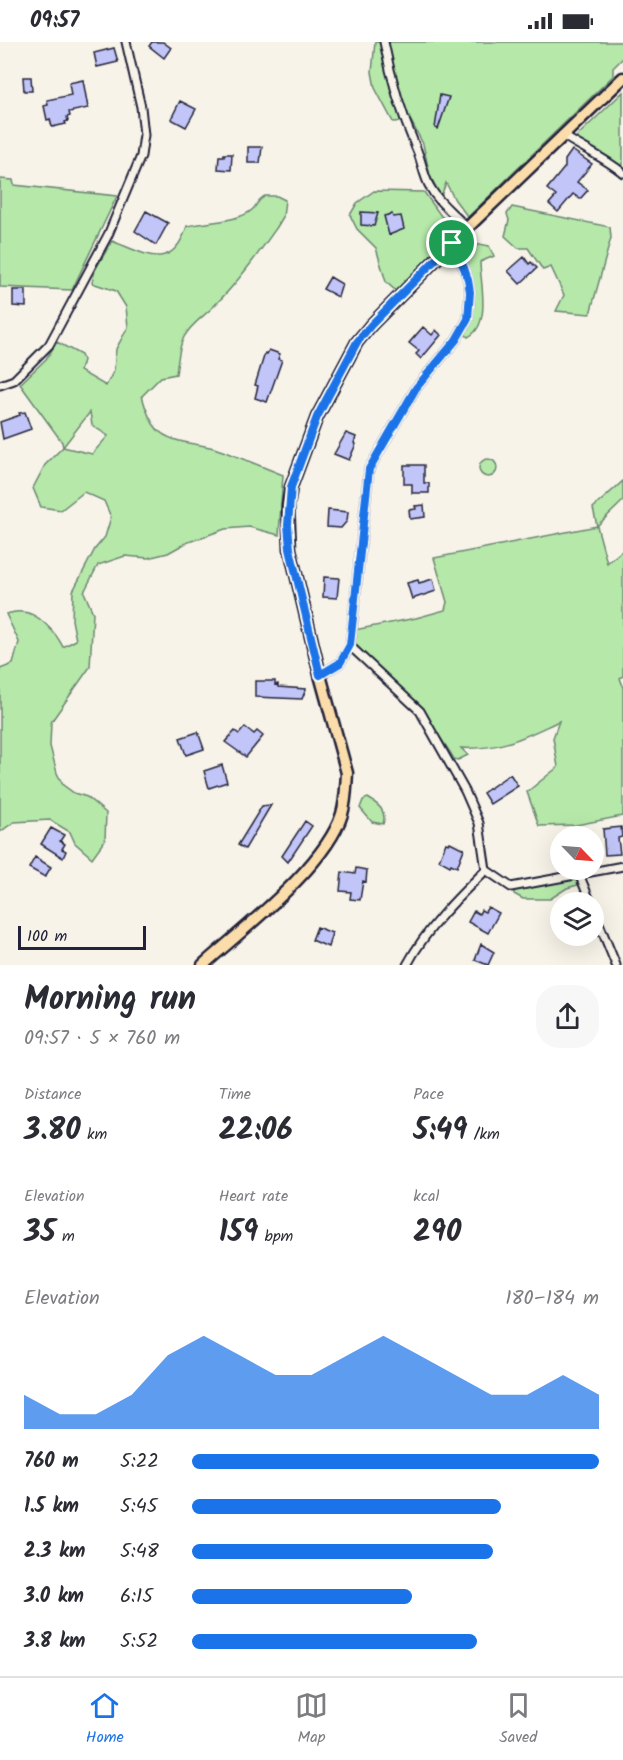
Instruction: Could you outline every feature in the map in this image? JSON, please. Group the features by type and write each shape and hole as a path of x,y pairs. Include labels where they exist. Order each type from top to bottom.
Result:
{"main road":[{"path":"203,965 299,877 325,846 342,815 347,773 320,675 290,549 288,525 291,487 317,417 357,342 371,325 467,228 623,78"}],"street":[{"path":"0,385 14,380 49,345 108,235 141,156 144,135 141,107 126,42"},
{"path":"384,42 394,88 430,187 443,206 453,211 467,228"},
{"path":"562,135 610,162 623,173"},
{"path":"320,675 340,663 350,645 369,469 416,388 456,340 468,319 470,292 468,280 452,243"},
{"path":"350,645 420,711 465,791 479,823 486,870 511,887 550,880"},
{"path":"604,869 623,866"},
{"path":"407,965 416,949 461,893 486,870"},
{"path":"604,936 616,965"}],"green space":[{"path":"375,42 623,42 623,58 613,68 613,76 468,217 446,183 441,196 430,176 423,144 411,121 393,122 375,88 372,72"},
{"path":"623,92 623,170 609,158 575,138"},
{"path":"0,179 13,180 14,185 117,196 72,290 0,287"},
{"path":"374,191 424,192 441,216 457,228 396,291 386,282 376,248 357,229 350,215 357,203"},
{"path":"265,196 277,196 285,200 283,217 277,227 230,289 187,332 180,346 176,374 161,377 142,396 152,422 162,434 176,440 214,448 283,475 279,535 249,527 225,529 186,543 168,553 148,558 125,556 98,565 84,592 93,613 90,667 51,722 50,746 57,773 63,785 74,793 87,797 106,813 105,840 92,858 75,843 70,832 50,820 14,822 0,832 0,669 13,664 19,642 6,614 28,613 40,619 63,647 76,640 72,620 73,591 95,549 105,537 111,517 104,501 84,492 61,510 41,507 33,488 45,465 63,447 62,442 20,384 46,359 57,342 81,355 83,360 80,371 106,386 114,370 116,349 128,327 126,307 116,291 92,283 95,270 112,241 147,254 166,255 174,250 181,241 187,226 240,217 253,209","holes":["90,412 92,425 108,436 92,454 63,447"]},
{"path":"512,207 610,227 611,238 590,314 556,311 564,295 551,267 543,270 528,248 518,248 505,236 509,220 507,214"},
{"path":"479,244 489,246 494,256 480,262 483,291 482,313 480,323 468,337 465,334 474,302 462,252 464,249 473,249"},
{"path":"488,459 494,462 497,468 494,474 488,477 482,474 479,468 482,462"},
{"path":"623,481 623,501 597,526 593,508"},
{"path":"597,526 607,563 623,550 623,676 620,678 623,686 623,816 576,825 539,826 527,792 558,767 553,738 559,721 501,745 461,748 468,755 458,760 454,759 423,708 359,649 355,642 354,630 445,610 447,602 434,558"},
{"path":"368,798 381,809 384,815 383,824 372,822 360,808 363,800"},
{"path":"572,880 578,880 581,884 561,892 550,892 550,899 523,899 514,894 514,890"}],"building":[{"path":"152,42 163,42 171,48 164,58 149,46"},
{"path":"114,48 118,62 97,67 94,53"},
{"path":"23,77 31,77 32,91 24,91"},
{"path":"83,80 88,108 69,112 70,116 67,117 66,124 52,127 50,119 47,120 44,106 48,105 47,100 71,95 69,83"},
{"path":"440,95 449,97 438,129 435,128"},
{"path":"180,101 196,109 186,127 171,119"},
{"path":"248,147 262,147 260,163 248,163"},
{"path":"572,150 592,164 577,182 588,190 580,199 573,194 558,212 549,204 556,196 547,189 565,167 565,160"},
{"path":"224,154 232,154 231,170 218,169 219,156 224,156"},
{"path":"146,211 168,223 156,245 135,231"},
{"path":"361,212 378,213 374,226 361,225"},
{"path":"392,214 393,217 401,216 404,229 389,235 384,216"},
{"path":"524,257 529,264 531,262 537,268 520,284 508,271"},
{"path":"330,277 342,284 338,297 323,289"},
{"path":"13,290 26,290 26,307 13,306"},
{"path":"423,327 432,335 436,330 441,335 421,359 416,354 419,351 409,343"},
{"path":"269,350 280,354 278,359 282,360 267,402 255,398 258,386 255,385 265,353 267,354"},
{"path":"25,412 31,429 3,439 0,422"},
{"path":"346,433 356,437 354,443 356,444 349,460 334,454"},
{"path":"404,465 424,465 424,483 429,483 429,493 412,493 412,484 404,484"},
{"path":"424,505 425,517 410,519 409,510 416,509 415,506"},
{"path":"328,510 348,512 347,521 341,528 327,527"},
{"path":"324,577 339,578 337,598 323,597"},
{"path":"433,579 436,591 412,599 407,583 418,580 419,583"},
{"path":"255,681 275,681 278,687 306,689 302,699 255,697"},
{"path":"245,727 254,734 257,731 263,736 246,757 225,742 235,731 239,734"},
{"path":"198,732 204,749 186,755 180,738"},
{"path":"222,765 227,782 209,788 204,771"},
{"path":"510,774 518,786 490,804 483,793"},
{"path":"271,805 245,849 238,845 262,806"},
{"path":"305,821 312,826 288,862 282,856"},
{"path":"621,827 622,837 618,838 620,854 605,855 604,829"},
{"path":"51,828 64,835 60,841 65,844 62,849 66,851 63,858 41,844"},
{"path":"450,842 464,849 457,867 439,860 446,843"},
{"path":"35,857 51,867 45,877 29,868"},
{"path":"356,868 367,870 360,900 350,899 351,892 340,891 342,872 355,874"},
{"path":"488,907 499,913 488,933 468,922 474,911 479,914 481,910 485,912"},
{"path":"317,927 332,933 328,947 312,940"},
{"path":"481,944 494,952 488,965 475,960"}],"route":[{"path":"452,243 468,280 470,306 468,319 456,340 416,388 369,469 350,645 340,663 320,675 290,549 288,506 291,487 317,417 357,342 452,243"}]}
